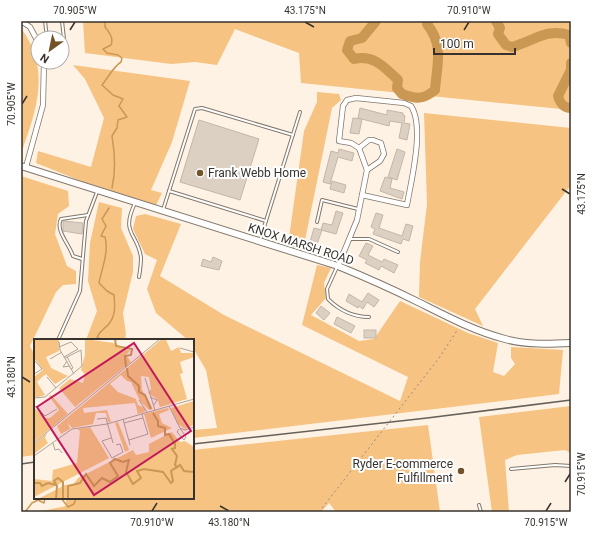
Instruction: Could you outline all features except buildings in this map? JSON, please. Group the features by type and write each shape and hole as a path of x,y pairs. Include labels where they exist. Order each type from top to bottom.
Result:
{"main road":[{"name":"KNOX MARSH ROAD","path":"23,167 338,266 376,282 462,324 506,340 545,345 571,343"}],"street":[{"path":"21,21 30,27 32,30"},
{"path":"23,167 43,105 44,70"},
{"path":"338,266 350,239 359,209 367,170 359,148 351,143 339,140 343,106 347,100 356,98 404,103 411,106 415,115 416,131 407,205 362,195"},
{"path":"359,148 365,142 374,140 378,141 383,146 383,158 367,170"}],"lane":[{"path":"163,211 195,109 202,108 293,135"},
{"path":"260,241 300,112"},
{"path":"58,339 80,291 82,259 88,215 97,191"},
{"path":"169,192 266,221"},
{"path":"317,222 322,200 359,209"},
{"path":"135,203 129,221 129,228 141,258 139,277"},
{"path":"82,259 73,256 69,245 60,232 59,227 61,218 88,215"},
{"path":"350,239 369,239 398,252"},
{"path":"338,266 327,289 328,299 346,312 355,316 369,317"},
{"path":"511,469 554,465 571,466"},
{"path":"480,504 481,512"}],"path":[{"path":"319,512 439,358 462,324"}],"shaded area":[{"path":"83,21 571,21 571,110 301,83 299,53 235,29 217,65 195,62 171,64 85,53"},
{"path":"21,28 30,43 30,70 37,70 38,89 32,121 21,153"},
{"path":"73,65 190,81 172,142 151,190 162,193 156,205 81,181 36,163 38,151 91,167 104,118 85,79"},
{"path":"317,92 339,94 341,100 332,108 303,250 288,245 304,131 317,102"},
{"path":"424,113 571,128 571,185 475,309 483,326 419,297 420,262 427,204"},
{"path":"21,176 68,191 69,206 58,214 55,234 67,266 76,271 76,284 63,285 56,292 30,346 34,354 34,455 21,457"},
{"path":"99,202 122,208 121,228 133,256 133,272 123,313 126,334 125,339 86,339 97,311 88,281 90,243"},
{"path":"145,214 181,224 160,276 224,315 400,401 408,377 302,325 317,265 331,268 324,283 326,298 311,315 359,341 374,339 400,301 468,333 498,343 493,372 504,376 515,364 511,358 511,347 563,350 559,394 194,438 194,430 217,428 206,370 194,350 194,339 187,339 156,313 147,289 157,260 145,254 133,229 136,216"},
{"path":"571,406 571,453 565,450 517,455 505,460 509,512 492,512 479,417"},
{"path":"428,425 440,512 336,512 329,503 321,512 42,512 66,506 66,499 194,499 194,450"}],"waterway":[{"path":"105,21 105,27 111,35 112,42 111,45 103,49 107,53 118,55 122,58 121,62 102,85 113,95 123,99 119,106 127,117 118,120 117,128 112,136 115,162 112,188"},
{"path":"376,21 362,38 350,41 347,50 354,59 367,58 379,63 398,80 397,88 402,94 419,98 427,96 435,90 438,47 436,40 427,24 428,21"},
{"path":"496,21 500,28 498,34 506,45 512,47 540,36 553,33 569,35 571,43"},
{"path":"571,63 571,70 558,96 562,105 571,108"},
{"path":"100,339 97,337 111,322 115,307 114,295 107,291 99,283 105,260 106,249 105,237 101,236 106,226 102,219 109,208"},
{"path":"25,512 32,503 38,500 44,503 45,499"},
{"path":"62,499 68,507 74,504 76,499"}],"railway":[{"path":"194,444 427,418 571,400"},
{"path":"21,464 34,462"}],"place":[{"name":"Frank Webb Home","path":"200,173"},
{"name":"Ryder E-commerce Fulfillment","path":"461,471"}]}
